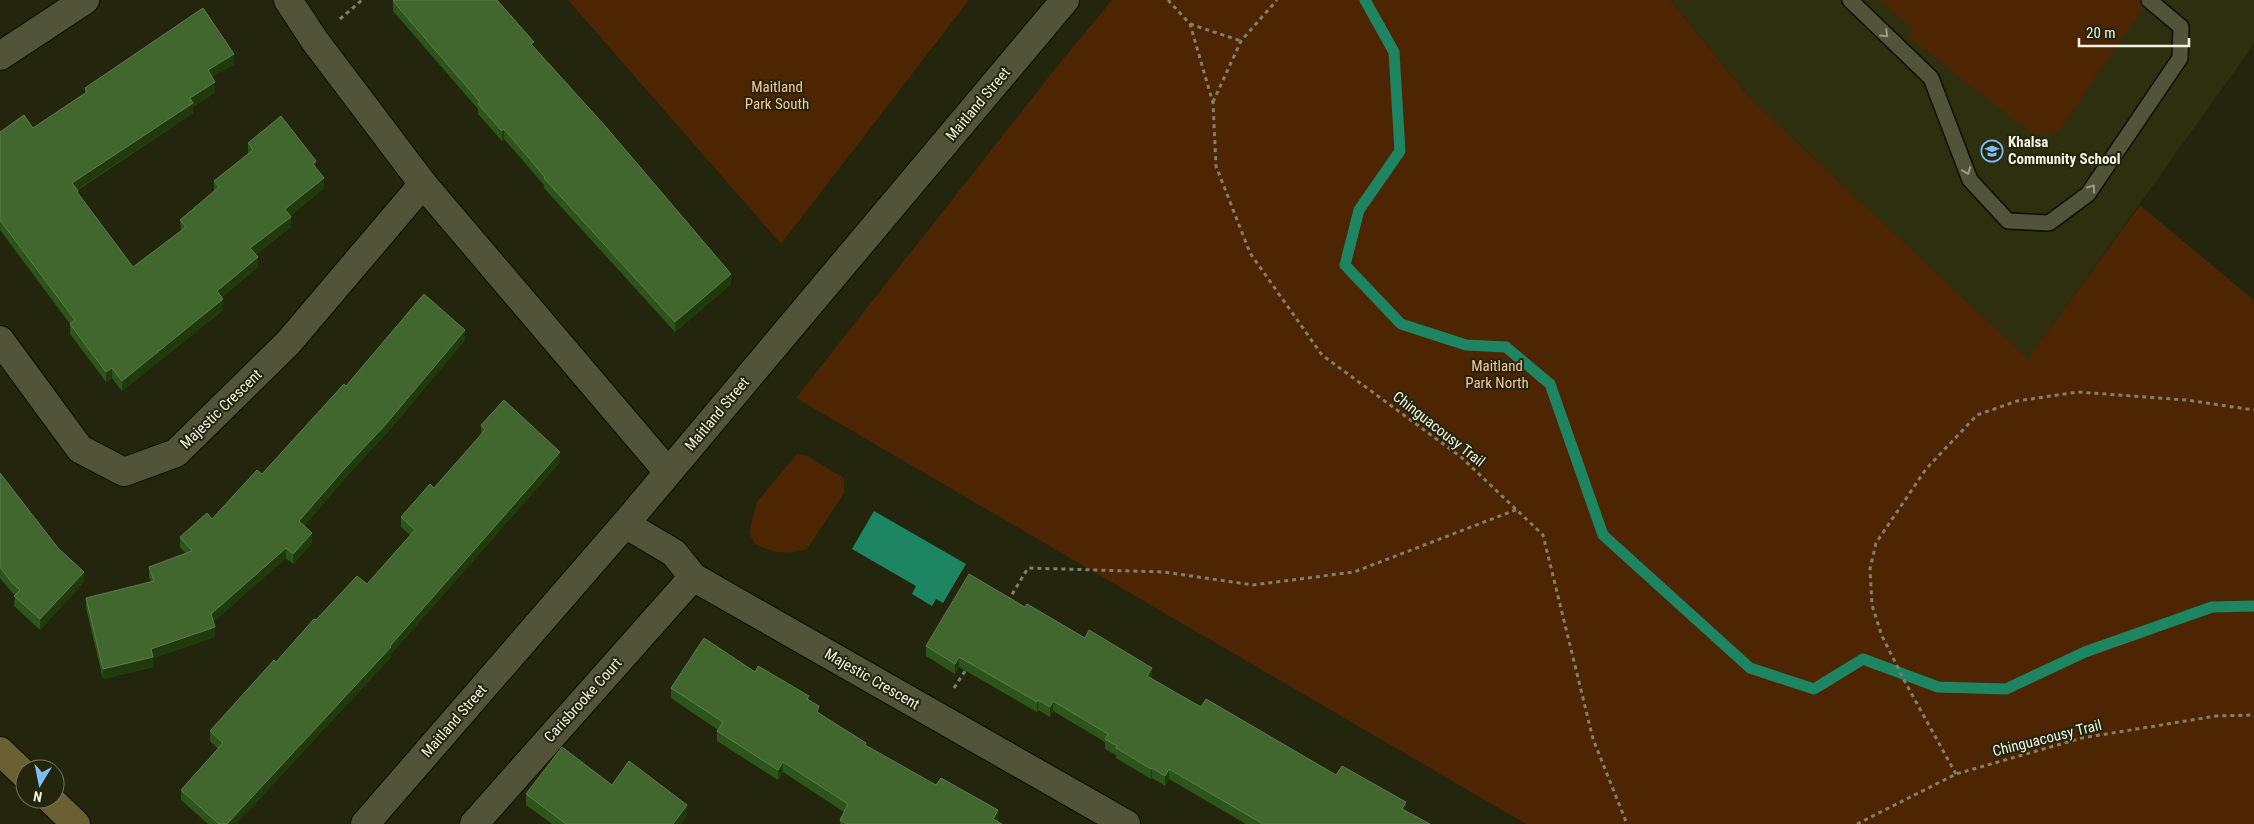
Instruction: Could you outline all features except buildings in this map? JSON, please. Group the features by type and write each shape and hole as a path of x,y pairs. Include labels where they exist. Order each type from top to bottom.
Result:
{"street":[{"path":"0,56 84,0"},
{"path":"288,0 314,41 423,184 668,472"},
{"name":"Maitland Street","path":"365,824 625,524 1065,0"},
{"name":"Majestic Crescent","path":"0,340 80,450 124,472 176,453 288,343 423,184"},
{"name":"Majestic Crescent","path":"625,524 674,553 693,577 1126,824"},
{"name":"Carisbrooke Court","path":"474,824 693,577"},
{"path":"0,751 15,765"},
{"path":"60,809 76,824"}],"lane":[{"path":"1850,0 1931,78 1970,180 2008,221 2049,223 2088,194 2180,58 2181,27 2149,0"}],"path":[{"name":"Chinguacousy Trail","path":"1168,0 1190,24 1213,103 1216,166 1250,253 1322,356 1461,457 1544,535 1593,739 1627,824"},
{"name":"Chinguacousy Trail","path":"1213,103 1241,41 1277,0"},
{"name":"Chinguacousy Trail","path":"1190,24 1241,41"},
{"path":"1956,774 1882,636 1872,605 1870,569 1876,543 1926,470 1977,415 2017,401 2078,392 2186,400 2254,410"},
{"path":"1003,609 1028,568 1164,572 1253,585 1354,572 1518,509"},
{"path":"937,717 968,667"},
{"name":"Chinguacousy Trail","path":"1856,824 1956,774 2082,738 2216,716 2254,715"}],"shaded area":[{"name":"Khalsa Community School","path":"1670,0 2254,0 2254,44 2028,360 1749,97"},
{"path":"874,511 966,564 943,603 936,599 932,606 912,594 916,586 852,549"}],"green space":[{"name":"Maitland Park South","path":"568,0 969,0 781,244"},
{"name":"Maitland Park North","path":"1112,0 1670,0 1749,97 2028,359 2140,205 2254,300 2254,824 1526,824 796,398 1063,59"},
{"path":"1879,0 2148,0 2058,133 2033,135 1909,37 1912,28"},
{"path":"797,454 807,456 844,478 844,493 807,549 793,552 775,551 755,544 749,533 757,502"}],"waterway":[{"path":"1365,0 1394,52 1400,151 1359,210 1345,265 1401,324 1466,345 1506,347 1550,384 1603,535 1750,668 1814,689 1863,659 1938,687 2006,689 2085,652 2212,607 2254,606"}],"place":[{"name":"Khalsa Community School","path":"1992,151"}]}
